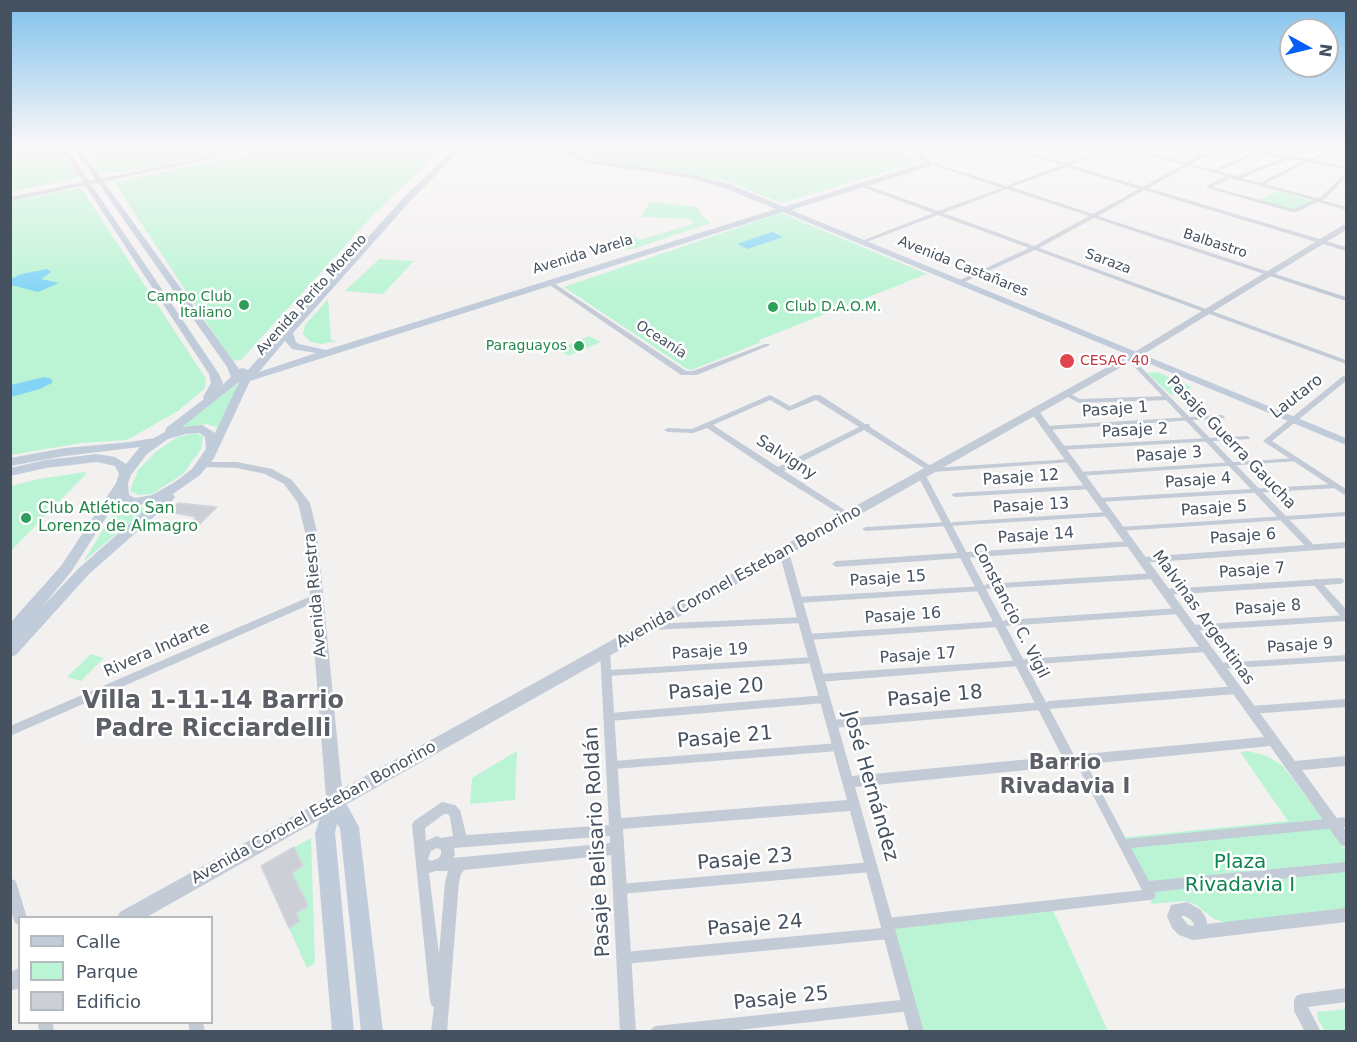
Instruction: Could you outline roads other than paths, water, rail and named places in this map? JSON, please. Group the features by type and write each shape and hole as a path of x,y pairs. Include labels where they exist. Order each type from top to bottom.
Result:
{"main road":[{"path":"95,196 216,378 216,388 204,404"},
{"path":"111,196 241,378"},
{"name":"Avenida Perito Moreno","path":"180,485 203,464 212,449 249,364 403,196"},
{"name":"Avenida Perito Moreno","path":"123,479 143,451 241,378 287,332 410,196"},
{"name":"Avenida Castañares","path":"748,196 960,282 1133,357 1347,442"},
{"name":"Avenida Varela","path":"241,378 826,196"},
{"path":"179,322 197,317"},
{"path":"287,332 291,343 296,347 305,350 329,351"},
{"path":"232,367 249,364"},
{"path":"10,462 65,452 130,446 185,430 202,429 211,436 212,449"},
{"path":"10,472 46,464 97,458 120,464 123,497 134,502 156,498 180,485"},
{"path":"10,634 66,569 123,479"},
{"path":"10,651 84,571 180,485"},
{"name":"Avenida Riestra","path":"335,802 325,833 343,1032"},
{"name":"Avenida Riestra","path":"335,802 349,827 372,1032"}],"street":[{"name":"Saraza","path":"890,196 1347,362"},
{"path":"862,242 982,196"},
{"name":"Balbastro","path":"1035,196 1347,299"},
{"path":"960,282 1035,248 1132,196"},
{"path":"1167,196 1347,249"},
{"path":"1236,196 1294,211 1323,196"},
{"path":"1250,200 1259,196"},
{"path":"1298,196 1347,208"},
{"name":"Avenida Coronel Esteban Bonorino","path":"133,916 155,910 335,802 1133,357 1347,227"},
{"name":"Oceanía","path":"549,282 684,373 694,373 766,345"},
{"name":"Pasaje Guerra Gaucha","path":"1133,357 1187,419 1311,547"},
{"name":"Lautaro","path":"1296,460 1267,441 1347,378"},
{"path":"1066,394 1079,401 1168,398"},
{"path":"668,430 693,431 770,397 789,409 817,397 866,426 928,473 1070,461"},
{"name":"Malvinas Argentinas","path":"1035,412 1347,841"},
{"name":"Pasaje 1","path":"1046,428 1222,417"},
{"name":"Salvigny","path":"708,425 848,516"},
{"path":"777,471 866,426"},
{"name":"Pasaje 2","path":"1061,448 1248,438"},
{"path":"1296,460 1347,493"},
{"name":"Pasaje 3","path":"1080,474 1296,460"},
{"name":"Avenida Riestra","path":"203,464 237,465 268,471 282,478 298,492 304,503 311,532 335,802"},
{"name":"Constancio C. Vigil","path":"928,473 964,556 984,587 1074,760"},
{"name":"Pasaje 4","path":"1099,500 1334,486"},
{"name":"Pasaje 12","path":"955,495 1089,487"},
{"name":"Pasaje 13","path":"866,529 1109,514"},
{"name":"Pasaje 5","path":"1119,529 1347,514"},
{"name":"Pasaje 14","path":"836,564 1131,544"},
{"name":"Pasaje 6","path":"1142,560 1347,545"},
{"name":"José Hernández","path":"784,552 917,1032"},
{"name":"Pasaje 15","path":"798,600 1153,576"},
{"name":"Pasaje 7","path":"1165,592 1340,581"},
{"path":"1316,582 1347,616"},
{"name":"Rivera Indarte","path":"10,731 316,598"},
{"name":"Pasaje 16","path":"808,637 1179,611"},
{"name":"Pasaje 8","path":"1191,628 1347,616"},
{"path":"648,627 803,620"},
{"name":"Pasaje 17","path":"819,678 1206,649"},
{"name":"Pasaje Belisario Roldán","path":"605,651 614,765 628,1032"},
{"name":"Pasaje 9","path":"1219,666 1347,658"},
{"name":"Pasaje 19","path":"608,674 814,660"},
{"name":"Pasaje 18","path":"832,724 1236,690"},
{"name":"Pasaje 20","path":"610,717 825,699"},
{"path":"1251,710 1347,703"},
{"path":"848,782 1273,741"},
{"name":"Pasaje 21","path":"614,765 838,747"},
{"path":"1074,760 1124,844 1148,891"},
{"path":"1291,766 1347,761"},
{"path":"421,860 426,847 434,843 466,842 855,806"},
{"path":"439,1026 418,825 442,808 451,809 456,814 460,837 466,842"},
{"path":"1124,844 1347,822"},
{"path":"438,866 448,855 447,847 442,843"},
{"path":"421,860 430,867 618,848"},
{"path":"439,1026 452,882 455,871 461,863"},
{"name":"Pasaje 23","path":"621,889 872,867"},
{"name":"Pasaje 24","path":"624,958 889,928 1148,891 1347,867"},
{"path":"10,885 19,916"},
{"path":"1221,929 1183,908 1176,910 1174,916 1177,924 1184,930 1197,932 1347,915"},
{"path":"1196,915 1201,923 1197,932"},
{"path":"1314,1032 1301,1011 1301,1001 1347,995"},
{"name":"Pasaje 25","path":"656,1032 910,1005"}],"water":[{"path":"772,232 783,237 748,249 737,244"},
{"path":"47,269 51,272 41,279 59,283 38,292 11,285 11,279 21,274"},
{"path":"44,377 52,379 52,383 40,389 11,397 11,385"}],"place":[{"name":"Campo Club Italiano","path":"244,305"},
{"name":"Club D.A.O.M.","path":"773,307"},
{"name":"Paraguayos","path":"579,346"},
{"name":"CESAC 40","path":"1067,361"},
{"name":"Club Atlético San Lorenzo de Almagro","path":"26,518"}],"district":[{"name":"Villa 1-11-14 Barrio Padre Ricciardelli","path":"213,716"},
{"name":"Barrio Rivadavia I","path":"1065,776"}],"park label":[{"name":"Plaza Rivadavia I","path":"1240,874"}]}
